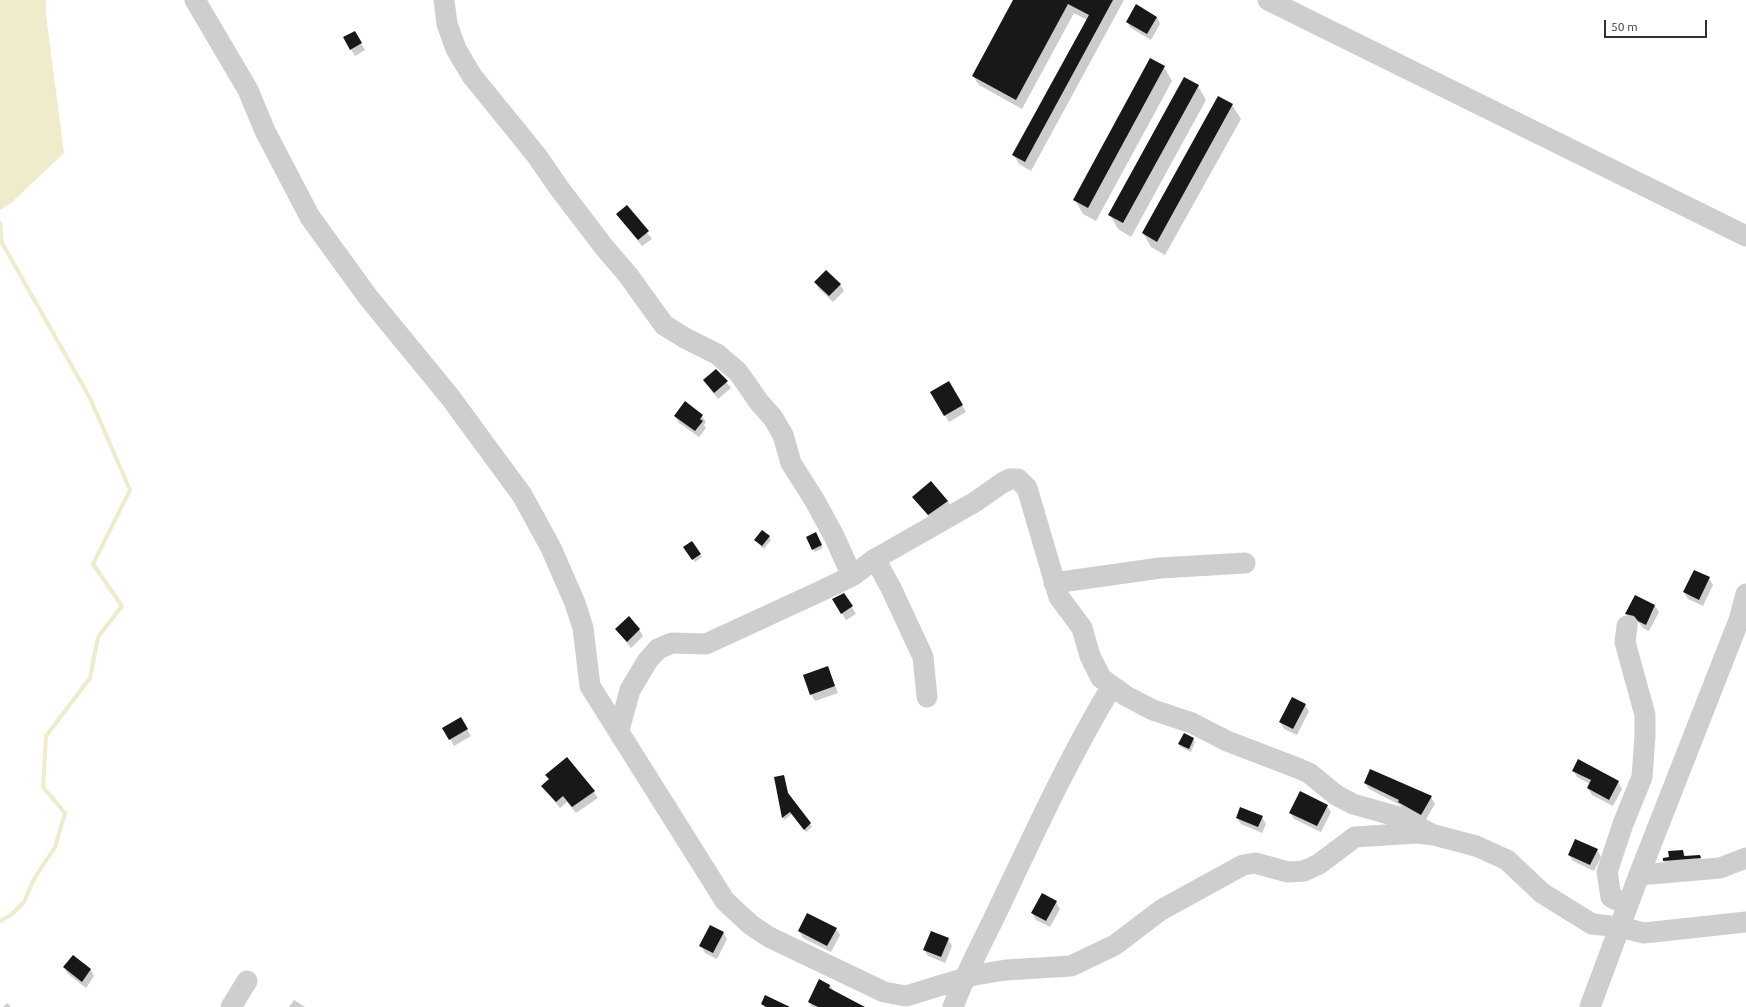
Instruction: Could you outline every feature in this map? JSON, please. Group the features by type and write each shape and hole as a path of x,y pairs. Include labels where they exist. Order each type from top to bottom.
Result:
{"street":[{"path":"195,0 248,90 265,130 310,217 368,297 450,397 522,495 551,548 575,603 583,628 590,686 725,901 751,925 770,937 884,992 913,1001 964,978 1006,970 1071,966 1114,945 1161,910 1243,865 1255,863 1288,872 1304,871 1319,864 1355,837 1417,833 1434,834"},
{"path":"444,0 447,24 456,49 472,76 537,156 568,200 604,247 628,275 664,325 685,338 717,354 728,363 738,372 759,402 773,418 784,435 791,463 823,515 852,576"},
{"path":"1268,0 1746,236"},
{"path":"619,730 630,690 648,660 658,648 672,643 706,644 852,576 875,559 975,502 1002,483 1010,479 1018,479 1027,488 1059,597 1082,628 1090,656 1101,678 1126,696 1153,710 1192,723 1227,741 1300,769 1309,774 1336,795 1353,804 1400,817 1434,834 1476,846 1507,860 1542,893 1560,906 1592,924 1620,927 1644,933 1746,922"},
{"path":"875,559 891,588 922,657 927,697"},
{"path":"1054,583 1160,568 1246,563"},
{"path":"1590,1007 1638,875 1739,620 1746,594"},
{"path":"1627,626 1625,642 1645,715 1642,777 1618,837 1607,872 1612,897 1627,905"},
{"path":"953,1007 964,978 1068,764 1112,686"},
{"path":"1638,875 1720,868 1746,858"},
{"path":"231,1007 247,981"}],"shaded area":[{"path":"0,0 46,0 46,15 64,153 10,204 0,210"}],"building":[{"path":"1013,0 1113,0 1025,162 1012,155 1089,15 1068,4 1016,100 972,76"},
{"path":"1136,4 1157,17 1147,34 1126,22"},
{"path":"355,31 362,43 350,50 343,37"},
{"path":"1150,58 1165,66 1088,208 1073,200"},
{"path":"1184,77 1199,85 1123,223 1108,215"},
{"path":"1218,96 1233,104 1157,242 1142,233"},
{"path":"627,205 649,231 638,240 616,214"},
{"path":"826,270 841,284 829,296 814,282"},
{"path":"716,369 728,381 714,393 703,380"},
{"path":"949,381 963,405 944,416 930,392"},
{"path":"685,401 703,415 700,419 703,421 695,431 674,416"},
{"path":"931,481 948,501 928,515 912,497"},
{"path":"762,530 770,536 762,546 754,540"},
{"path":"816,532 822,545 812,550 806,537"},
{"path":"692,541 701,554 692,560 683,547"},
{"path":"1694,570 1710,577 1699,600 1683,592"},
{"path":"844,593 853,606 841,614 832,599"},
{"path":"1635,595 1655,605 1646,625 1638,621 1634,616 1625,614"},
{"path":"629,616 640,629 627,642 615,629"},
{"path":"828,666 835,686 810,695 803,675"},
{"path":"1292,697 1306,704 1293,729 1279,722"},
{"path":"461,717 468,729 449,740 442,728"},
{"path":"1184,733 1194,738 1189,749 1178,744"},
{"path":"567,757 595,791 572,807 563,796 556,802 541,786 549,779 545,775"},
{"path":"1578,759 1619,781 1609,800 1587,788 1591,780 1572,771"},
{"path":"1370,769 1432,796 1421,815 1398,802 1399,800 1364,783"},
{"path":"784,775 788,793 811,823 804,830 790,812 782,818 774,777"},
{"path":"1300,791 1328,805 1317,826 1289,813"},
{"path":"1240,807 1263,816 1258,827 1236,818"},
{"path":"1575,839 1598,849 1590,865 1568,855"},
{"path":"1683,850 1684,856 1700,855 1701,858 1663,861 1663,858 1669,857 1668,851"},
{"path":"1042,893 1057,901 1046,921 1031,913"},
{"path":"807,913 837,928 827,946 798,931"},
{"path":"710,925 724,932 713,953 699,946"},
{"path":"931,931 949,938 941,957 923,950"},
{"path":"73,955 91,969 82,982 63,967"},
{"path":"819,979 830,985 829,988 865,1007 818,1007 808,1002"},
{"path":"765,995 790,1007 766,1007 761,1004"}],"waterway":[{"path":"0,223 2,243 90,398 130,490 93,564 122,606 98,637 90,678 46,736 43,787 65,813 55,847 34,879 24,902 11,915 0,921"}]}
